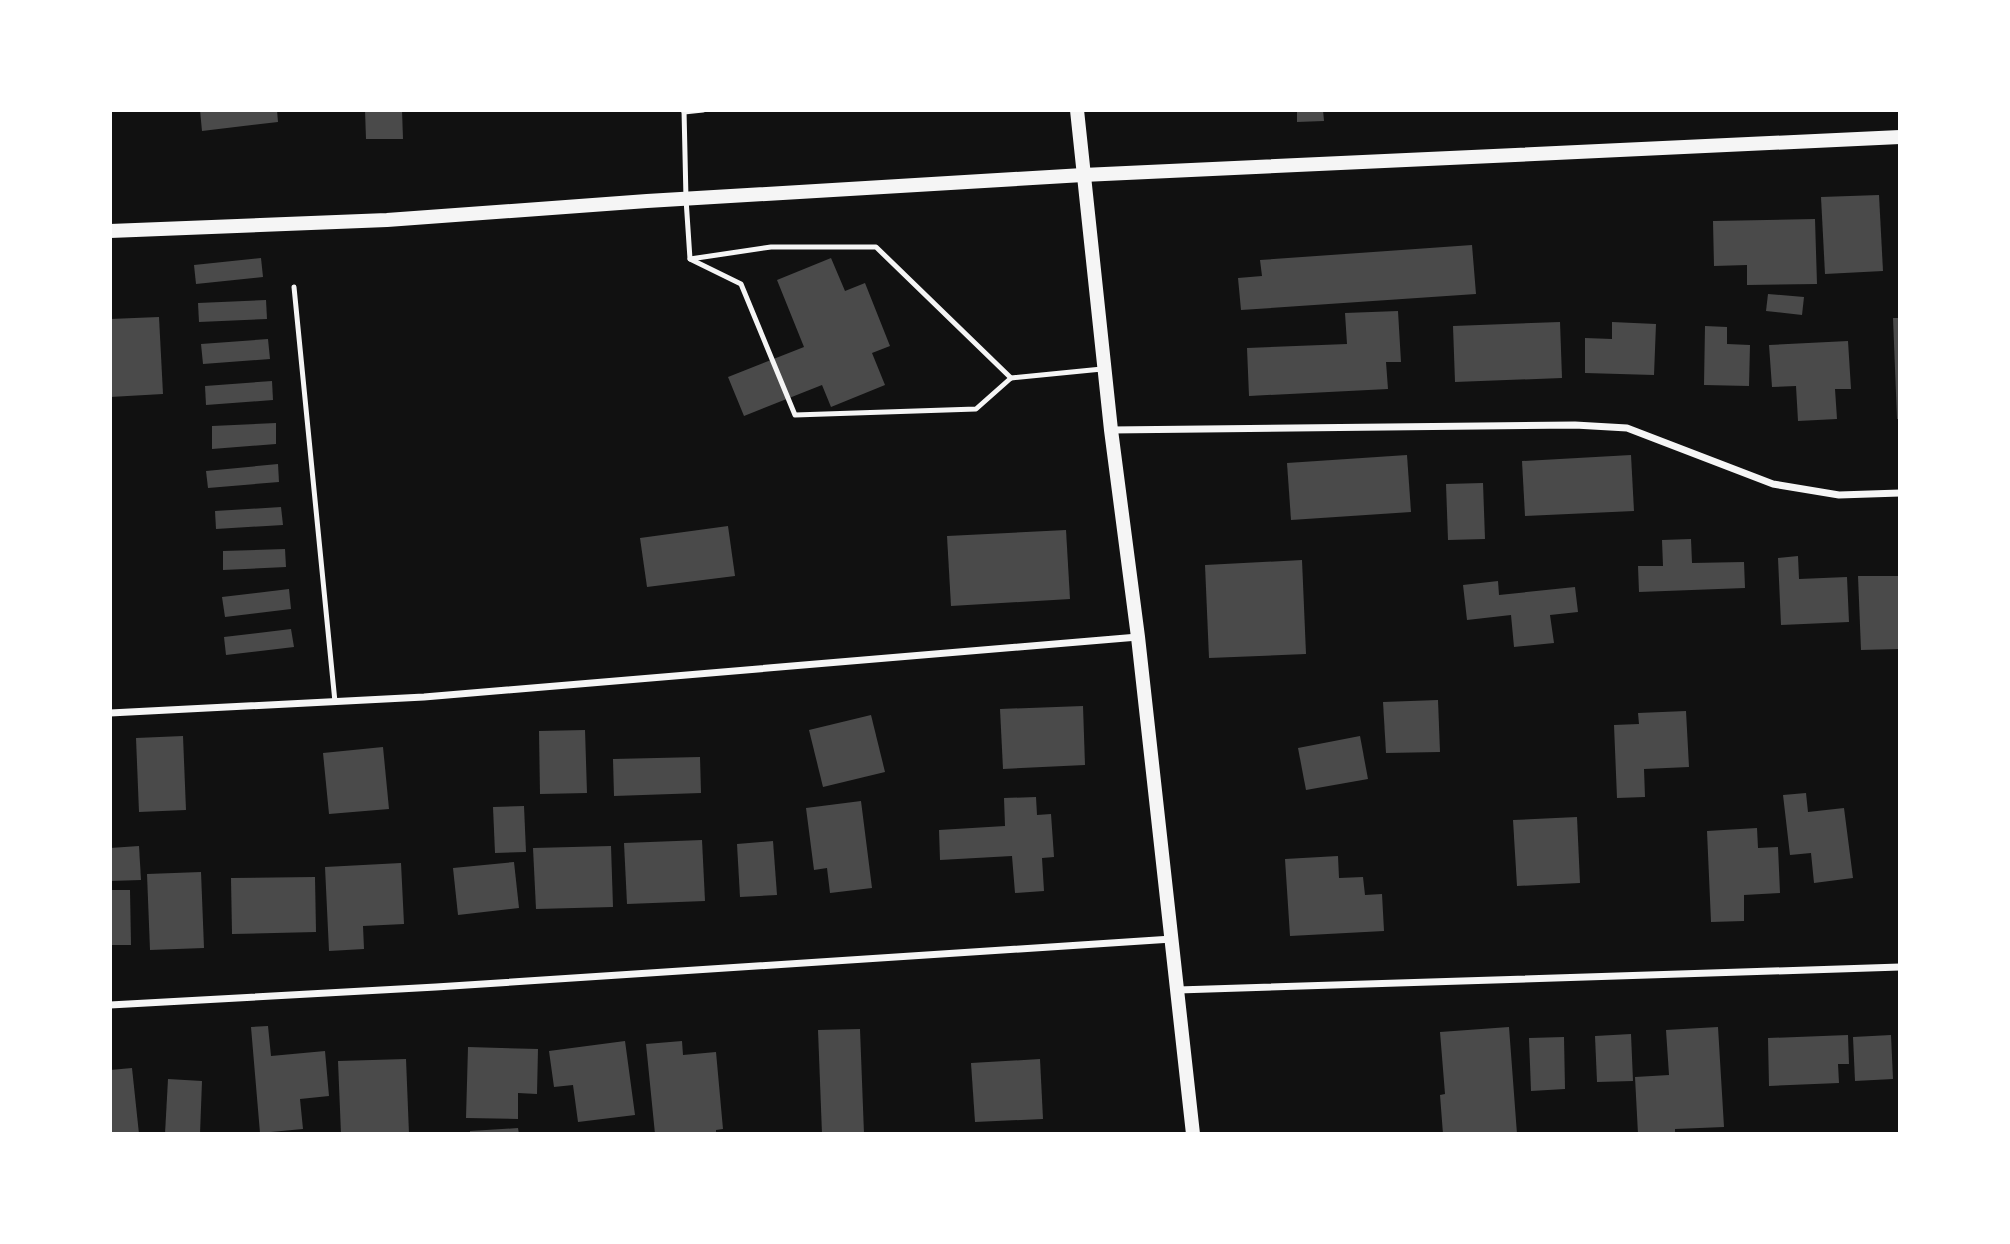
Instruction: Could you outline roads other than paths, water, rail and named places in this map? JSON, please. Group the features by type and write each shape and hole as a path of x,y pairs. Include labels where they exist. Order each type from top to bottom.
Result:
{"main road":[{"path":"1077,110 1111,430 1138,637 1193,1134"},
{"path":"110,231 387,220 1083,175 1900,137"}],"street":[{"path":"1111,430 1575,425 1626,428 1773,484 1839,495 1900,492"},
{"path":"110,713 438,696 1138,637"},
{"path":"110,1004 436,987 1173,939"},
{"path":"1178,990 1900,967"}],"lane":[{"path":"690,259 684,111 703,110"},
{"path":"690,259 771,247 876,247 1012,378"},
{"path":"690,259 741,285 795,415 976,409 1012,378 1105,368"},
{"path":"294,287 335,702"}]}
